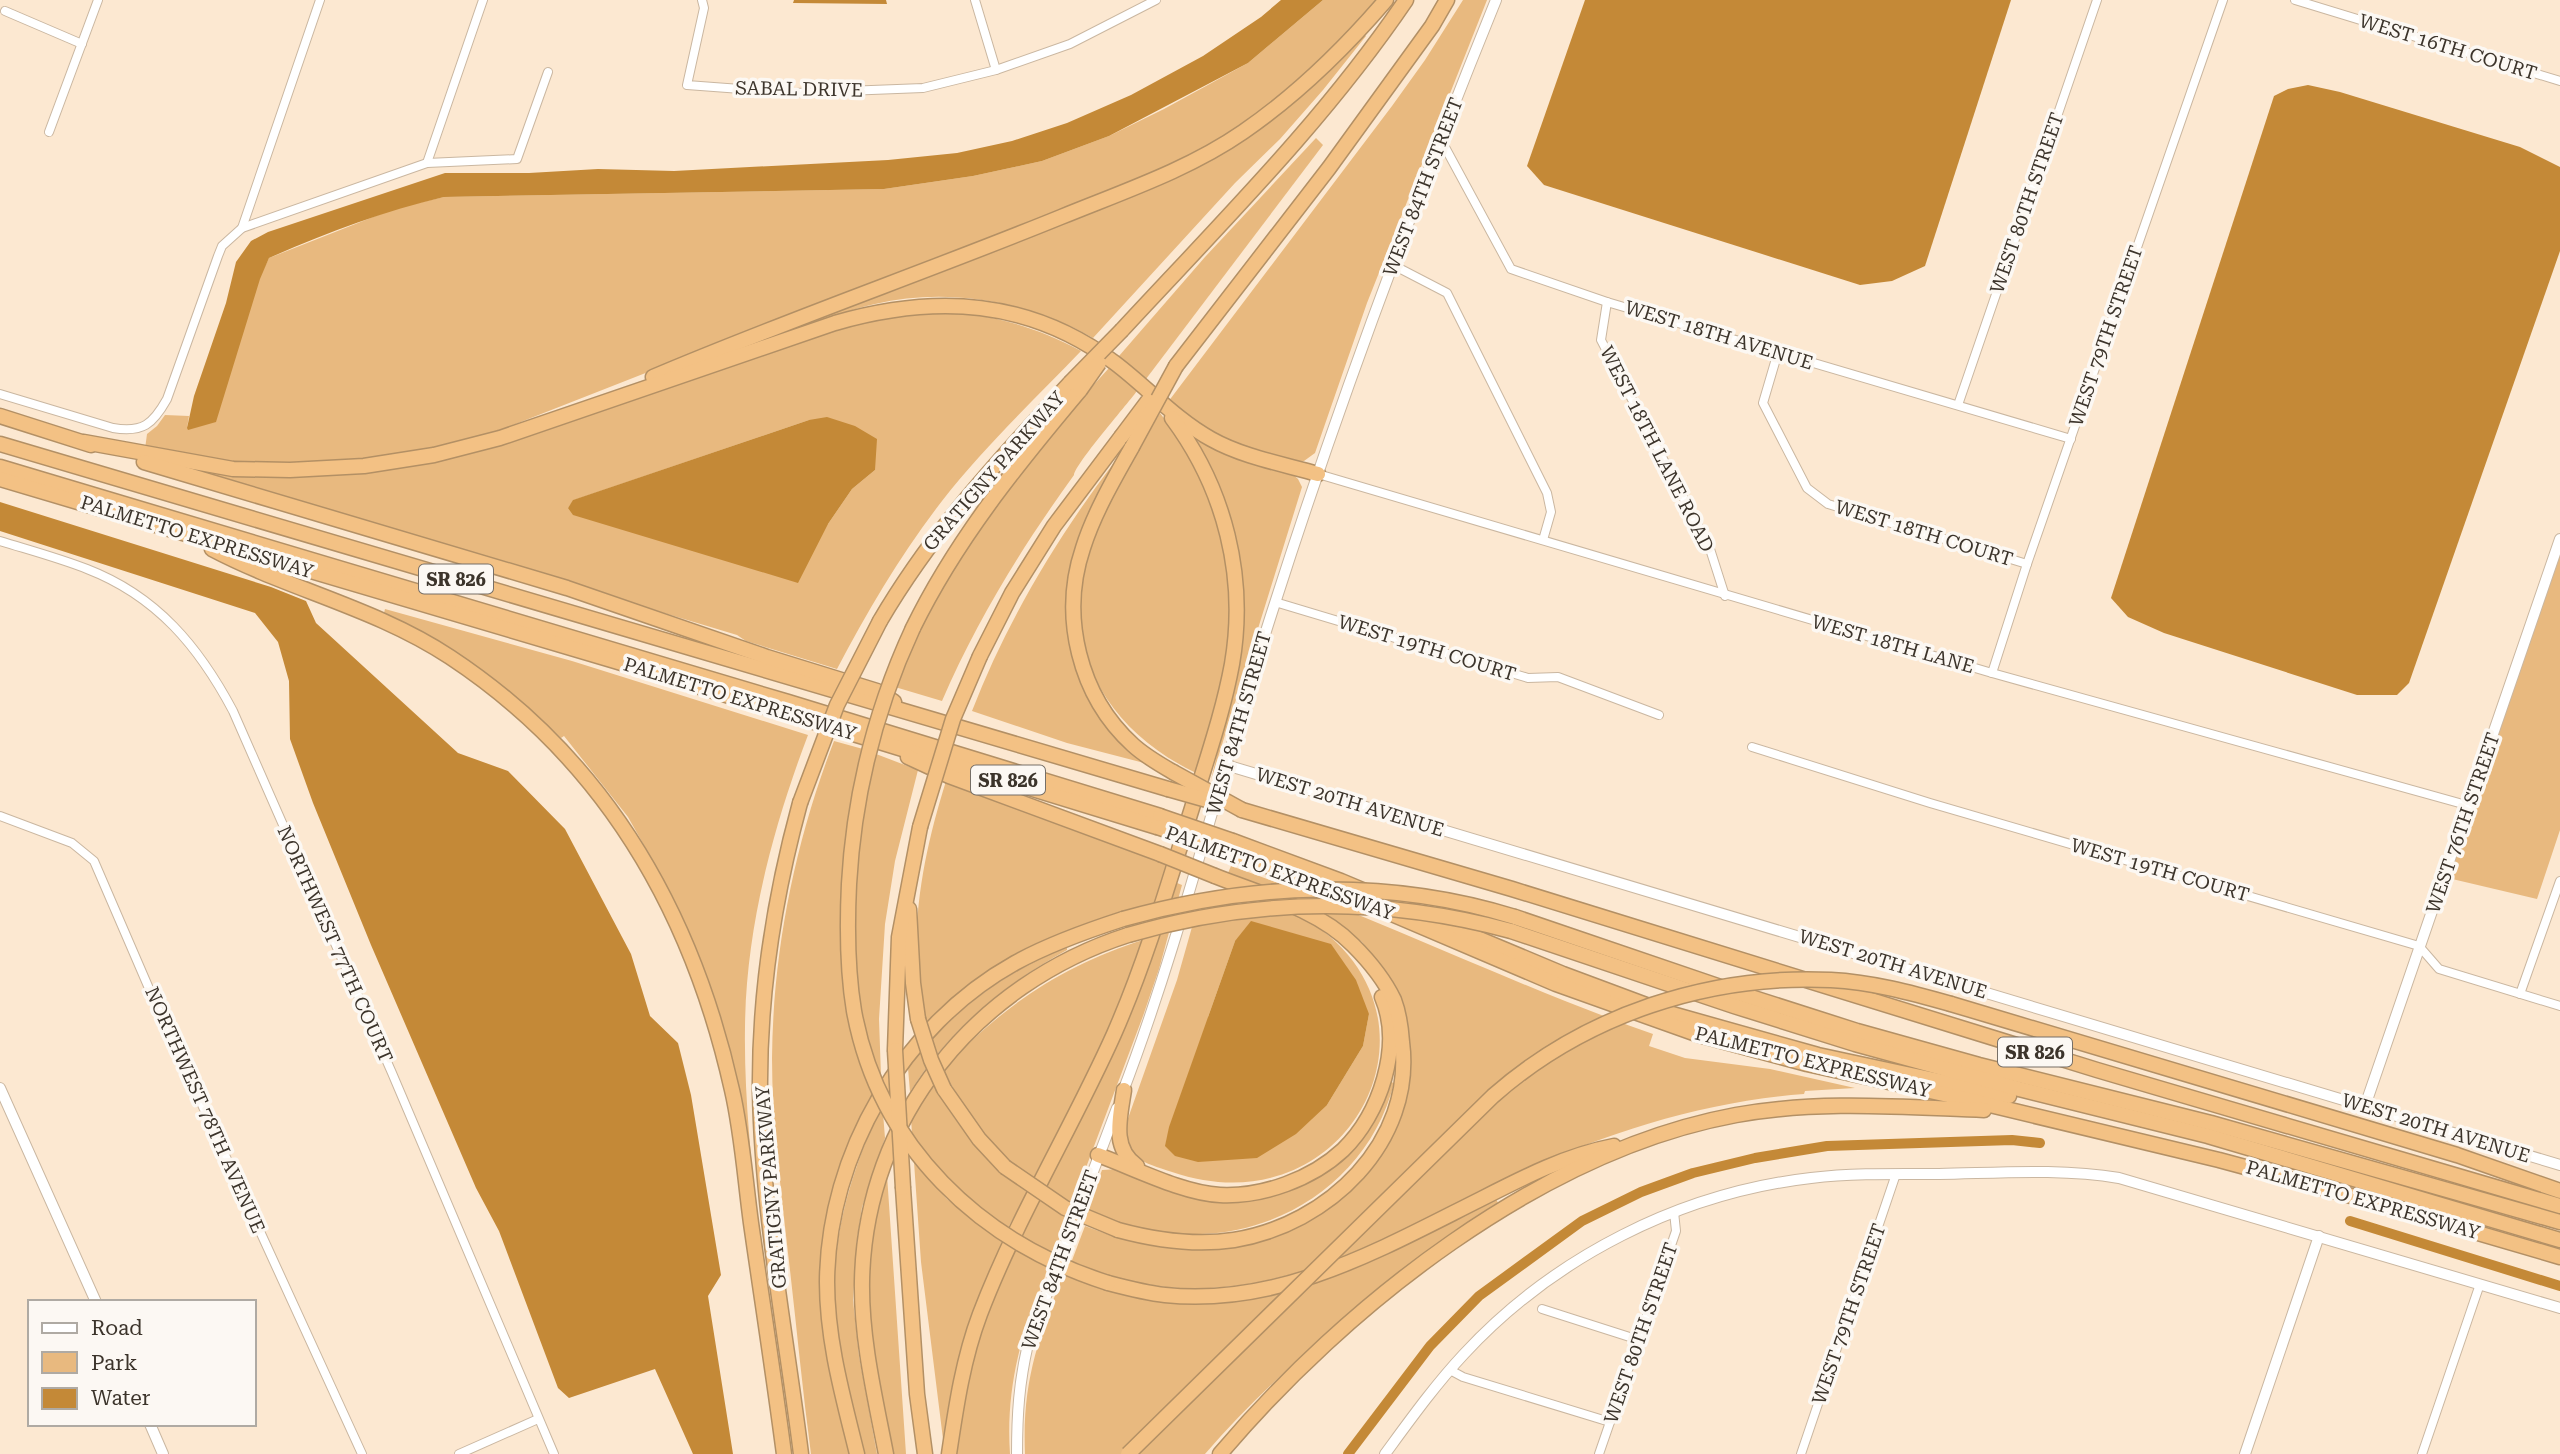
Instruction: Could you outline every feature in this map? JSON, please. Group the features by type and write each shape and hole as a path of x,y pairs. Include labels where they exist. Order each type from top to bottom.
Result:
{"highway":[{"path":"569,413 695,359 1186,166 1241,134 1294,94 1341,51 1385,0"},
{"path":"1406,0 1369,54 1312,125 1122,330 1075,387 984,509 937,583 913,628 878,716 857,806 850,870 848,942 859,1033 872,1072 902,1132 956,1198 994,1229 1034,1254 1108,1283 1165,1295 1213,1296 1260,1291 1310,1278 1380,1249 1532,1174 1577,1155 1736,1115 1812,1106 1889,1104 2015,1111"},
{"path":"925,1454 917,1394 895,1050 899,937 920,827 953,719 980,656 1012,593 1054,526 1127,442 1176,366 1329,168 1433,26 1447,0"},
{"path":"84,442 233,469 302,470 364,466 434,455 500,438 843,320 888,310 944,305 998,310 1053,327 1110,359 1161,404 1199,432 1226,447 1318,474"},
{"name":"GRATIGNY PARKWAY","path":"801,1454 766,1179 761,1092 762,1011 770,932 785,859 800,803 832,715 880,621 914,565 960,505 1075,387"},
{"path":"949,1454 966,1358 979,1317 1005,1252 1083,1098 1133,987 1173,871 1231,667 1237,587 1230,544 1217,500 1200,463 1161,404"},
{"path":"0,416 566,588 767,657 877,691 913,714"},
{"path":"1127,442 1083,547 1074,589 1074,625 1083,667 1105,711 1133,745 1173,772 1242,810"},
{"name":"PALMETTO EXPRESSWAY","path":"0,444 1512,889 2096,1070 2560,1206"},
{"path":"0,467 802,706 1159,822"},
{"name":"PALMETTO EXPRESSWAY","path":"0,479 1159,822 1231,847 1556,984 1666,1024 1807,1064 2265,1172 2560,1257"},
{"path":"184,534 229,557 398,627 450,657 501,694 541,728 584,774 620,822 655,878 689,947 719,1034 733,1094 784,1454"},
{"path":"859,735 949,776 1160,854 1304,913 1351,942 1367,960 1393,999 1400,1024 1404,1053 1403,1080 1398,1107 1386,1136 1368,1164 1338,1193 1306,1214 1268,1231 1234,1240 1165,1240 1118,1230 1065,1208 1005,1167 979,1139 944,1089 918,1019 913,983 908,883"},
{"path":"1231,847 1342,881 1594,986 1710,1026 1850,1063 2056,1106 2259,1153"},
{"path":"857,1454 833,1352 827,1282 835,1210 849,1160 866,1120 890,1081 917,1044 953,1008 1014,963 1050,946 1123,919 1218,898 1323,889 1376,891 1429,897 1515,917 1870,1035 2223,1126 2560,1222"},
{"path":"886,1454 867,1350 862,1279 872,1207 894,1139 931,1076 958,1042 991,1010 1053,966 1100,944 1128,935 1164,925 1234,912 1322,905 1408,910 1511,932 1854,1044 2019,1089 2155,1122 2560,1240"},
{"path":"1098,1155 1187,1188 1219,1195 1253,1193 1281,1186 1314,1171 1343,1149 1363,1124 1377,1098 1385,1075 1390,1049 1386,1005 1367,960"},
{"path":"1128,1454 1493,1096 1546,1054 1589,1030 1651,1005 1681,996 1744,984 1787,979 1834,980 1881,987 1951,1004 2457,1155 2560,1191"},
{"path":"1124,1090 1119,1139 1123,1152 1131,1162 1150,1174"},
{"path":"1220,1454 1307,1363 1364,1311 1438,1254 1517,1199 1574,1169 1651,1138"}],"street":[{"path":"49,132 98,0"},
{"path":"242,228 320,0"},
{"path":"427,163 483,0"},
{"name":"SABAL DRIVE","path":"702,0 704,8 687,85 794,93 923,88 996,70 1070,44 1157,0"},
{"path":"975,0 996,70"},
{"name":"WEST 84TH STREET","path":"1017,1454 1017,1405 1028,1344 1169,966 1275,602 1318,474 1440,138 1496,0"},
{"name":"WEST 80TH STREET","path":"1958,405 2097,0"},
{"name":"WEST 79TH STREET","path":"1992,673 2027,564 2223,0"},
{"name":"WEST 16TH COURT","path":"2295,0 2560,81"},
{"path":"5,11 82,44"},
{"path":"0,394 113,428 128,430 144,427 159,414 167,399 222,246 242,228 427,163 517,159 548,72"},
{"name":"WEST 18TH AVENUE","path":"1440,138 1511,270 1607,302 2071,439"},
{"path":"1393,265 1447,293 1547,493 1551,512 1543,540"},
{"name":"WEST 18TH LANE ROAD","path":"1607,302 1601,340 1710,549 1725,596"},
{"name":"WEST 18TH COURT","path":"1778,352 1763,403 1807,488 1828,504 2027,564"},
{"name":"WEST 18TH LANE","path":"1318,474 1992,673 2470,806"},
{"name":"WEST 76TH STREET","path":"2365,1106 2560,539"},
{"name":"NORTHWEST 77TH COURT","path":"0,541 88,569 127,589 154,607 187,638 214,675 233,711 392,1073 554,1454"},
{"name":"WEST 19TH COURT","path":"1275,602 1528,678 1558,677 1659,715"},
{"name":"WEST 19TH COURT","path":"1752,747 1930,803 2419,946 2439,969 2560,1006"},
{"name":"WEST 20TH AVENUE","path":"1226,765 2560,1165"},
{"name":"NORTHWEST 78TH AVENUE","path":"0,816 72,843 94,861 158,1009 362,1454"},
{"path":"2520,994 2560,881"},
{"path":"0,1088 95,1300"},
{"name":"WEST 79TH STREET","path":"1801,1454 1896,1174"},
{"path":"1385,1454 1450,1370 1498,1321 1556,1275 1612,1240 1674,1212 1776,1183 1829,1176 2109,1176 2142,1183 2560,1308"},
{"name":"WEST 80TH STREET","path":"1599,1454 1676,1231 1674,1212"},
{"path":"2245,1454 2319,1236"},
{"path":"2422,1454 2480,1284"},
{"path":"1542,1309 1639,1340"},
{"path":"1450,1370 1463,1377 1610,1422"},
{"path":"459,1454 538,1419"},
{"path":"151,1426 163,1454"}],"green space":[{"path":"1323,0 1376,0 1334,47 1288,90 1237,128 1183,159 1099,195 503,429 406,453 307,464 228,462 145,449 147,434 165,415 189,416 187,428 269,258 396,208 444,197 884,189 973,176 1042,161 1109,136 1248,63"},
{"path":"1463,0 1487,0 1367,303 1315,453 1304,461 1286,461 1213,436 1168,402 1392,106"},
{"path":"1362,33 1366,36 1280,139 1235,183 1093,338 1068,325 1015,306 931,297 903,299 865,307 793,332 790,326 1193,165"},
{"path":"1316,138 1323,145 1146,379 1119,356 1205,257"},
{"path":"955,312 989,317 1035,330 1081,351 992,443 942,501 886,583 837,669 746,641 737,635 206,475 208,469 393,466 843,324 885,314","holes":["809,420 875,470 852,489 828,524 568,508 574,500"]},
{"path":"1109,368 1137,391 1083,459 1036,529 985,613 942,701 895,687 944,578 1039,445"},
{"path":"1160,413 1192,456 1217,512 1232,590 1227,669 1196,773 1143,739 1122,718 1091,669 1083,641 1080,610 1086,557 1114,492"},
{"path":"1200,439 1289,471 1302,487 1211,780 1241,651 1243,611 1237,550 1228,517 1195,447"},
{"path":"1113,464 1117,466 1082,533 1074,653 1148,764 1067,743 972,711 1000,646 1034,583 1052,552"},
{"path":"2560,552 2560,830 2537,899 2448,878"},
{"path":"385,609 572,661 808,735 773,842 750,953 745,1027 746,1077 758,1225 737,1106 680,917 658,870 628,817 564,736 561,738 520,702 477,670 384,613"},
{"path":"834,741 918,770 895,861 885,924 879,1019 881,1076 859,1123 824,1255 852,1454 811,1454 777,1156 772,1058 773,1018 789,897 808,818"},
{"path":"946,781 1169,865 1158,903 1093,921 1033,946 978,980 926,1023 917,962 919,901 930,840"},
{"path":"1231,866 1653,1034 1649,1046 1685,1058 1770,1069 1855,1088 1805,1091 1804,1094 1731,1104 1695,1111 1623,1132 1520,1172 1355,1251 1313,1268 1269,1280 1225,1287 1165,1287 1124,1279 1071,1263 1085,1226 1115,1237 1149,1244 1264,1235 1365,1173 1408,1079 1375,959 1362,942 1317,908 1228,873"},
{"path":"1177,883 1182,885 1159,969 1026,1327 1012,1390 1010,1454 953,1454 977,1331 1152,953"},
{"path":"1297,914 1347,954 1374,1002 1379,1052 1366,1101 1336,1142 1292,1171 1237,1182 1172,1172 1145,1162 1138,1158 1129,1145 1126,1124 1177,980 1192,927 1239,919","holes":["1235,941 1369,1014 1363,1046 1327,1105 1208,1017"]},
{"path":"1146,939 1105,1040 1033,1179 1005,1156 981,1130 943,1069 988,1025 1036,990 1087,962"},
{"path":"1067,947 1067,950 1021,978 979,1011 942,1049 910,1092 908,1068 941,1029 979,996 1000,982"},
{"path":"933,1081 962,1128 999,1168 1027,1192 1007,1230 987,1217 936,1167 912,1135 911,1117"},
{"path":"1391,1082 1394,1083 1383,1115 1367,1143 1347,1169 1323,1190 1296,1208 1266,1222 1235,1230 1201,1234 1172,1233 1129,1225 1087,1211 1102,1170 1118,1169 1193,1197 1309,1176 1379,1106"},
{"path":"880,1107 885,1138 862,1207 853,1300 859,1356 877,1454 865,1454 838,1340 835,1278 837,1248 849,1192"},
{"path":"914,1162 947,1199 1002,1242 974,1312 944,1447 921,1262"},
{"path":"887,1175 906,1454 892,1454 876,1365 868,1298 870,1251"},
{"path":"1496,1199 1498,1203 1421,1257 1309,1350 1245,1410 1205,1454 1025,1454 1029,1383 1046,1320 1063,1274 1106,1289 1251,1298"}],"water":[{"path":"794,0 886,0 887,4 793,3"},
{"path":"1281,0 1323,0 1248,63 1109,136 1042,161 973,176 884,189 444,197 334,231 269,258 260,279 216,422 188,430 187,428 194,396 226,303 236,262 251,241 268,232 445,173 529,173 598,169 674,171 888,160 957,153 1012,141 1067,123 1131,95 1203,56 1261,17"},
{"path":"1585,0 2011,0 1925,266 1892,281 1860,285 1544,185 1527,166"},
{"path":"2308,85 2340,92 2520,147 2560,167 2560,251 2409,683 2397,695 2357,695 2164,633 2128,617 2111,598 2274,96 2288,89"},
{"path":"827,417 855,426 877,439 875,470 852,489 828,524 798,583 573,515 568,508 573,500 809,420"},
{"path":"0,502 271,587 306,601 316,623 458,753 508,771 565,829 631,954 650,1016 678,1043 691,1095 721,1275 708,1296 733,1454 693,1454 655,1369 569,1398 558,1388 499,1231 476,1188 313,803 290,739 289,681 278,642 255,613 0,531"},
{"path":"1251,921 1331,944 1356,980 1369,1014 1363,1046 1327,1105 1296,1134 1257,1158 1198,1162 1175,1156 1165,1146 1169,1127 1235,941"}],"waterway":[{"path":"1348,1454 1430,1346 1479,1296 1582,1221 1641,1192 1693,1173 1755,1158 1827,1146 2012,1140 2040,1143"},
{"path":"2350,1221 2560,1286"}]}
